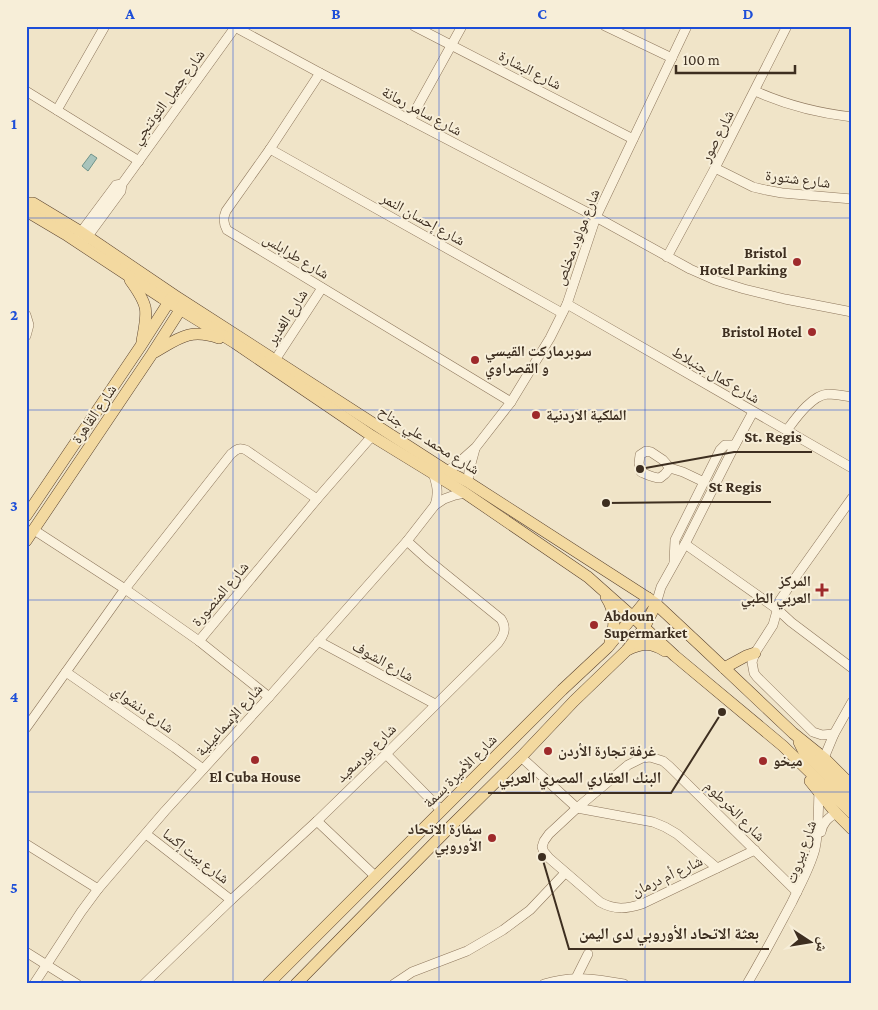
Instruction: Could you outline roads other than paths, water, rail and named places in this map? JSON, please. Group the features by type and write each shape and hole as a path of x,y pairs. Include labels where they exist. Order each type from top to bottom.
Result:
{"main road":[{"name":"شارع محمد علي جناح","path":"26,203 33,204 126,274 172,299"},
{"name":"شارع محمد علي جناح","path":"26,209 28,212 81,239 183,306 275,360 447,471 467,488 588,577 675,656 783,746 852,813"},
{"path":"126,274 145,304 146,316 140,347"},
{"name":"شارع القاهرة","path":"26,516 172,299"},
{"name":"شارع محمد علي جناح","path":"183,306 235,344 372,436 433,473 467,488 652,601 793,733 824,758 852,786"},
{"name":"شارع القاهرة","path":"26,542 183,306"},
{"path":"152,354 179,338 193,334 203,333 235,344"},
{"path":"588,577 612,607 614,624 613,634 608,647"},
{"path":"296,984 448,828 624,653 644,628 652,601"},
{"name":"شارع الأميرة بسمة","path":"268,984 562,690 608,647 633,617 652,601"},
{"path":"624,653 638,645 645,644 662,648 675,656"},
{"path":"724,668 755,653"},
{"name":"شارع محمد علي جناح","path":"793,733 804,752 852,799"},
{"name":"شارع محمد علي جناح","path":"783,746 836,813 852,829"}],"street":[{"path":"57,110 105,26"},
{"name":"شارع البشارة","path":"414,26 633,139"},
{"path":"410,120 462,26"},
{"path":"605,26 672,58"},
{"name":"شارع مولود مخلص","path":"447,471 476,447 511,402 541,354 564,309 596,218 687,26"},
{"name":"شارع صور","path":"667,257 755,91 787,26"},
{"name":"شارع سامر رمانة","path":"235,27 667,257 715,280 785,300 852,312"},
{"name":"شارع جميل التوتنجي","path":"81,239 120,191 122,184 235,27"},
{"name":"شارع طرابلس","path":"320,73 226,211 223,217 223,224 227,230 511,402"},
{"path":"26,91 139,161"},
{"path":"755,91 802,108 852,117"},
{"name":"شارع إحسان النمر","path":"270,149 564,309"},
{"name":"شارع شتورة","path":"715,168 753,187 766,190 852,199"},
{"name":"شارع الغدير","path":"275,360 322,288"},
{"name":"شارع كمال جنبلاط","path":"564,309 787,430 852,468"},
{"path":"26,315 29,325 26,336"},
{"path":"787,430 817,398 829,394 852,397"},
{"path":"652,601 685,544 753,412"},
{"name":"شارع المنصورة","path":"34,530 125,589 199,641 372,436"},
{"path":"674,564 675,540 704,482 722,447 725,445 735,445"},
{"name":"شارع مولود مخلص","path":"467,488 476,447"},
{"path":"26,728 125,589 231,454 238,448 246,450 317,499"},
{"path":"670,468 704,482"},
{"path":"433,473 438,488 438,497 435,505"},
{"name":"شارع الإسماعيلية","path":"34,984 98,889 165,810 269,697 407,541 435,505 467,488"},
{"path":"834,734 812,732 757,677 752,667 755,653 776,618 780,600 852,498"},
{"name":"شارع بورسعيد","path":"144,984 317,821 502,637 505,630 501,619 407,541"},
{"path":"685,544 777,609 791,622 852,668"},
{"path":"199,641 269,697"},
{"name":"شارع الشوف","path":"318,641 435,704"},
{"path":"608,647 624,653"},
{"name":"شارع دنشواي","path":"66,672 159,736 203,769"},
{"path":"824,758 834,734 852,702"},
{"path":"386,754 442,810"},
{"path":"521,757 577,808 653,822 665,827 716,868"},
{"name":"شارع الخرطوم","path":"577,808 628,765 642,758 657,758 670,766 796,892"},
{"name":"شارع بيروت","path":"747,984 776,938 796,892 810,870 819,818 819,792"},
{"name":"شارع أم درمان","path":"577,808 549,834 542,847 549,858 565,873 606,906 632,908 755,850"},
{"name":"شارع بيروت","path":"752,984 810,870 817,854 822,826 827,819 836,813"},
{"path":"317,821 375,876"},
{"name":"شارع بيت إكسا","path":"146,834 231,900"},
{"path":"26,844 98,889"},
{"path":"394,984 412,972 467,951 503,930 530,910 565,873"},
{"path":"26,952 77,984"},
{"path":"576,978 588,954"},
{"path":"544,984 576,978 624,984"}],"water":[{"path":"91,154 97,158 88,171 82,166"}],"place":[{"name":"Bristol Hotel Parking","path":"797,262"},
{"name":"Bristol Hotel","path":"812,332"},
{"name":"سوبرماركت القيسي و القصراوي","path":"475,360"},
{"name":"الملكية الاردنية","path":"536,415"},
{"name":"St. Regis","path":"640,469"},
{"name":"St Regis","path":"606,503"},
{"name":"المركز العربي الطبي","path":"822,590"},
{"name":"Abdoun Supermarket","path":"594,625"},
{"name":"البنك العقاري المصري العربي","path":"722,712"},
{"name":"غرفة تجارة الأردن","path":"548,751"},
{"name":"El Cuba House","path":"255,760"},
{"name":"ميخو","path":"763,761"},
{"name":"سفارة الاتحاد الأوروبي","path":"492,838"},
{"name":"بعثة الاتحاد الأوروبي لدى اليمن","path":"542,857"}]}
